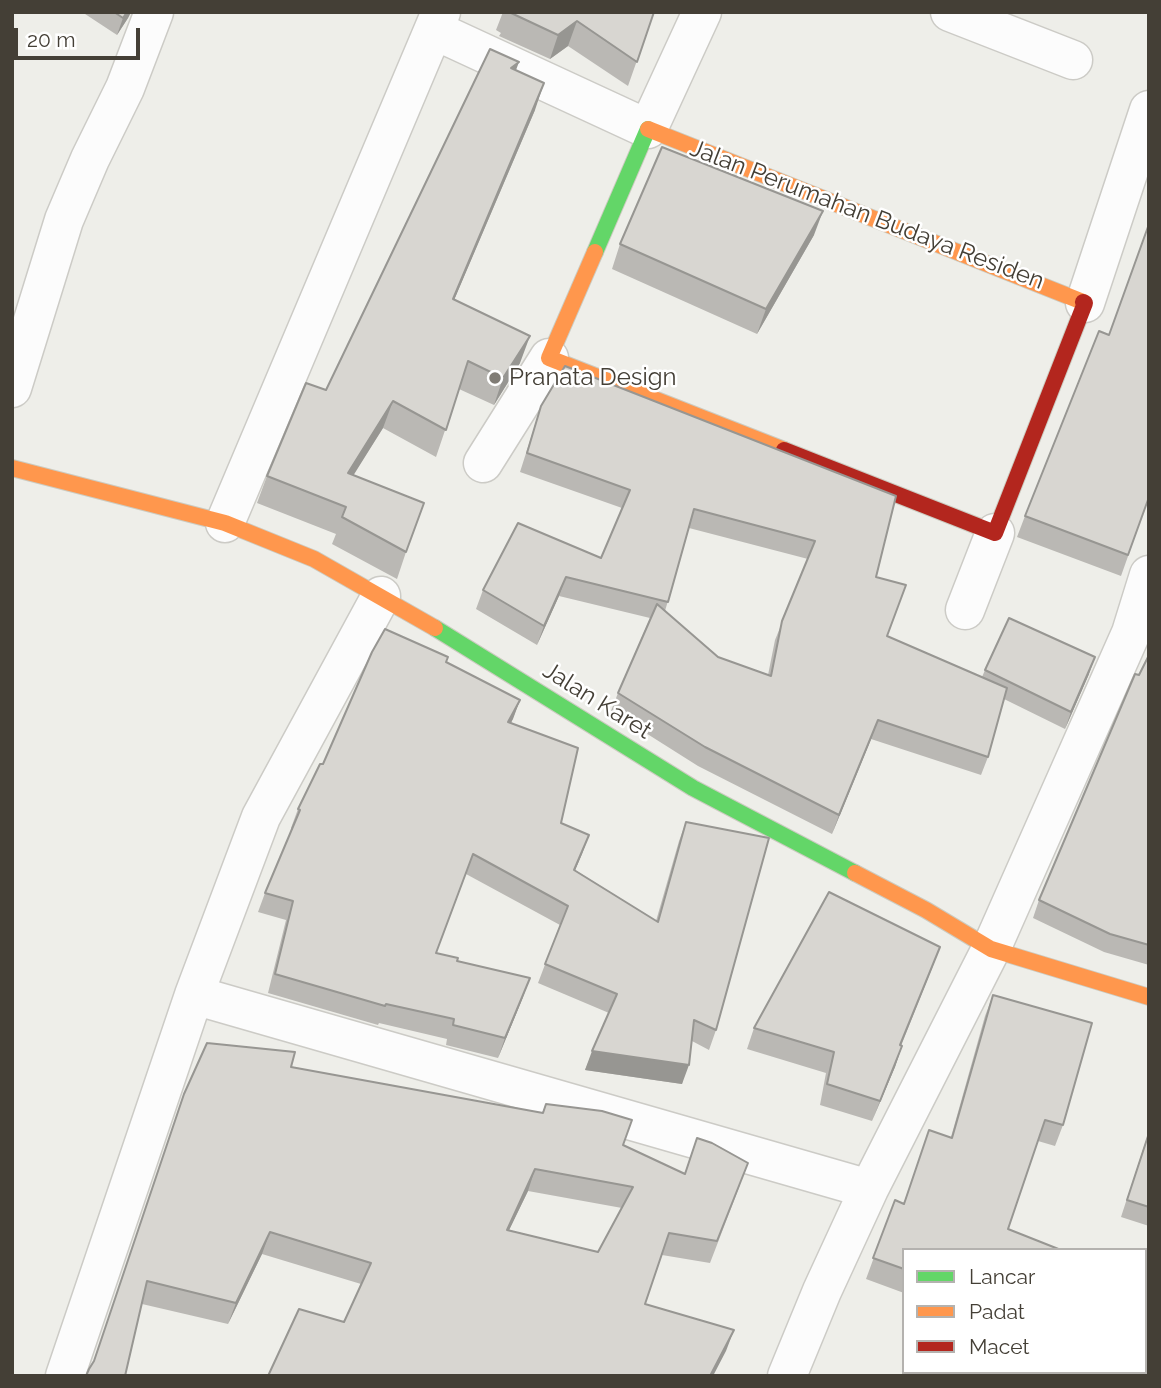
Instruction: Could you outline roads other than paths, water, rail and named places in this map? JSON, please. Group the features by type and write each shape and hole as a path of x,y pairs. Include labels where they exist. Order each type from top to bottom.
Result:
{"street":[{"path":"12,388 64,220 125,88 154,12"},
{"path":"483,463 548,358 702,12"},
{"path":"950,12 1073,60"},
{"path":"225,523 437,21"},
{"name":"Jalan Perumahan Budaya Residen","path":"437,21 648,130 1085,303"},
{"path":"965,610 1085,303 1149,110"},
{"path":"548,358 995,533"},
{"name":"Jalan Karet","path":"12,468 225,523 314,559 381,596 693,788 926,909 991,949 1149,996"},
{"path":"787,1376 869,1189 991,949 1131,633 1149,575"},
{"path":"65,1376 194,995 261,817 381,596"},
{"path":"194,995 869,1189"}],"place":[{"name":"Pranata Design","path":"495,378"}]}
